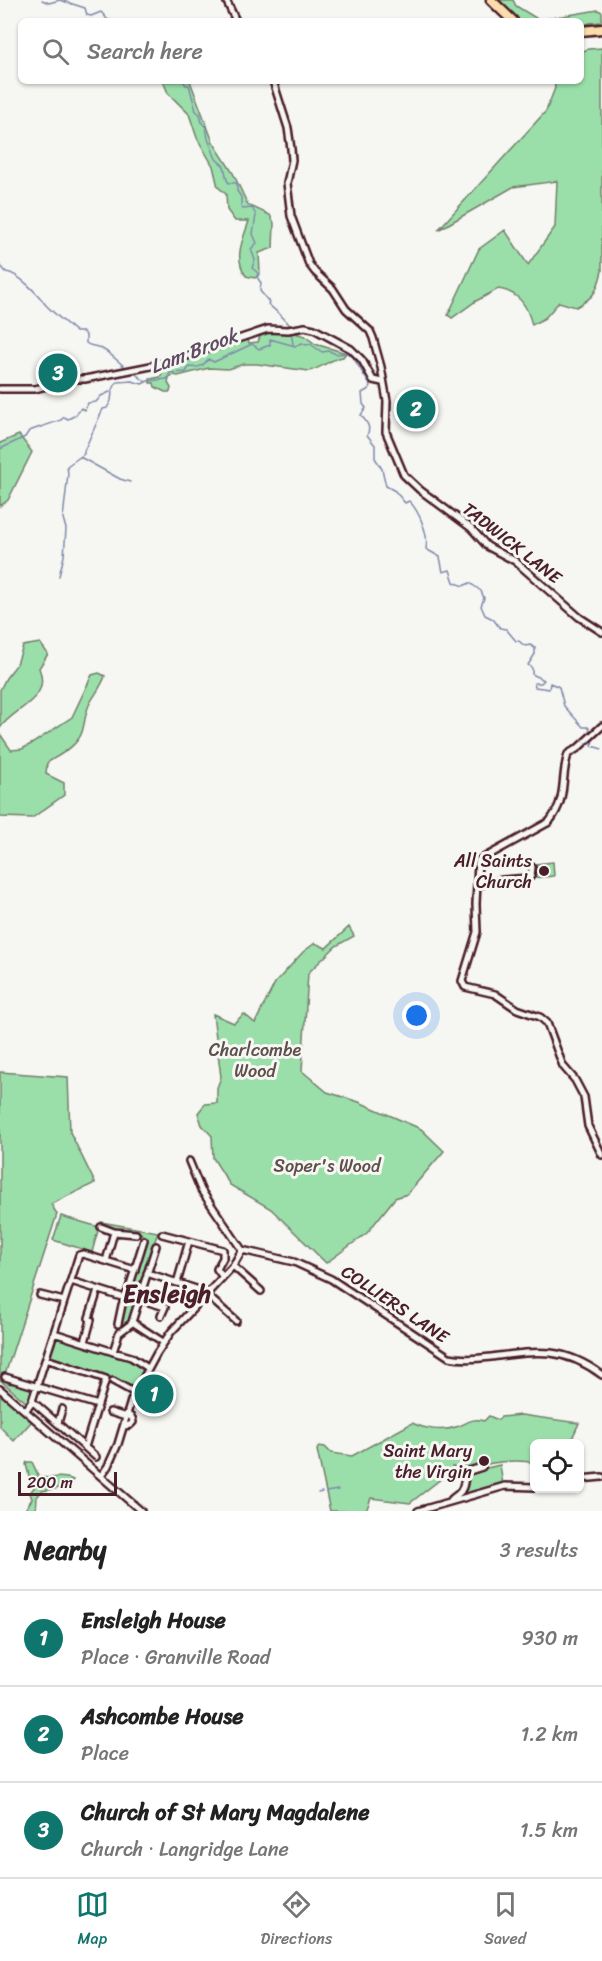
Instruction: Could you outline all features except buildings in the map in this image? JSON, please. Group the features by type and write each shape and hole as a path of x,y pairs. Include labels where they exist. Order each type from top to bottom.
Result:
{"highway":[{"path":"490,0 510,18"},
{"path":"584,31 602,29"}],"street":[{"path":"226,0 235,18"},
{"name":"TADWICK LANE","path":"274,84 288,128 291,149 292,160 287,183 289,205 304,253 315,272 333,289 346,309 370,331 381,367 387,401 386,432 400,467 410,481 471,528 487,546 515,561 579,617 602,632"},
{"path":"0,389 35,389 73,379 129,371 166,363 268,329 288,330 305,327 314,329 351,349 362,360 373,380 382,382"},
{"path":"602,726 567,756 562,782 564,792 555,813 543,825 479,861 477,932 462,978 463,984 468,988 495,994 517,1009 540,1017 547,1023 563,1066 575,1080 584,1097 588,1126 602,1155"},
{"path":"478,885 529,878 532,875 532,867"},
{"path":"189,1161 201,1190 242,1250 232,1266 213,1280"},
{"path":"101,1227 114,1232 136,1234"},
{"path":"106,1261 114,1232"},
{"path":"126,1415 148,1368 164,1342 206,1294 220,1273 224,1255 223,1250 162,1234"},
{"path":"119,1322 122,1305 144,1240"},
{"path":"177,1283 189,1241"},
{"path":"118,1353 119,1333 132,1323 156,1246"},
{"name":"COLLIERS LANE","path":"242,1250 294,1262 331,1279 448,1358 465,1359 526,1351 548,1352 566,1355 602,1375"},
{"path":"26,1410 37,1387 80,1254 135,1270"},
{"path":"232,1266 261,1291"},
{"path":"147,1274 202,1291 236,1321"},
{"path":"71,1281 125,1298"},
{"path":"85,1342 98,1290"},
{"path":"40,1295 64,1300"},
{"path":"139,1299 165,1307 161,1316"},
{"path":"132,1323 164,1342"},
{"path":"54,1332 131,1357 148,1368"},
{"path":"46,1359 106,1379 85,1447"},
{"path":"9,1380 98,1405"},
{"path":"113,1381 135,1393"},
{"path":"0,1389 141,1511"},
{"path":"32,1401 96,1456"},
{"path":"58,1423 62,1409"},
{"path":"101,1476 111,1459 124,1426 133,1422 132,1418 126,1415 110,1412"},
{"path":"451,1500 460,1493 466,1472 482,1467"},
{"path":"584,1479 602,1477"},
{"path":"418,1511 505,1486 530,1487"}],"green space":[{"path":"494,0 513,0 516,6 536,18 514,18"},
{"path":"598,10 602,12 602,22 584,25 584,18 551,18"},
{"path":"602,48 602,271 594,293 576,307 559,302 545,318 532,325 528,311 517,296 498,289 452,318 448,315 479,249 505,230 528,265 555,227 557,181 513,187 438,230 546,111 554,84 584,84 584,51"},
{"path":"164,84 191,84 213,142 233,173 248,205 270,215 274,223 273,248 259,253 260,274 255,278 246,276 240,262 240,248 249,221 235,221 227,210 226,194 218,187 213,166 197,138 189,114 168,93"},
{"path":"295,333 305,336 315,344 346,353 343,357 309,371 244,364 228,369 209,368 178,376 173,375 169,378 168,383 171,388 170,392 165,392 155,387 154,383 150,383 150,379 160,377 162,373 158,368 167,367 247,337 249,343 258,342 261,334"},
{"path":"70,362 77,377 51,382 46,370"},
{"path":"19,435 32,452 8,500 0,506 0,443"},
{"path":"40,643 48,654 39,668 42,679 40,688 30,702 0,728 0,690 17,664 23,646"},
{"path":"99,673 105,676 89,705 80,737 67,750 47,763 46,774 64,783 64,795 32,818 0,817 0,734 11,750 22,749 33,743 72,717 92,675"},
{"path":"553,862 554,876 533,878 535,864"},
{"name":"Soper's Wood","path":"349,927 354,936 336,946 308,973 302,1071 327,1092 359,1102 421,1129 444,1151 407,1194 395,1198 367,1233 326,1263 271,1209 230,1185 213,1158 212,1136 202,1125 198,1113 205,1104 217,1103 217,1088 221,1077 213,1014 234,1023 244,1014 255,1023 275,983 303,952 315,943 326,948"},
{"path":"0,1072 68,1077 70,1132 95,1183 51,1204 57,1214 4,1378 9,1380 8,1383 11,1384 12,1381 34,1389 28,1404 0,1380"},
{"path":"61,1216 99,1227 92,1252 53,1240"},
{"path":"101,1222 158,1232 136,1297 138,1298 135,1299 135,1307 132,1311 134,1312 125,1327 118,1326 120,1317 123,1316 123,1306 130,1297 145,1239 141,1233 123,1232 100,1226"},
{"path":"57,1335 130,1358 144,1369 133,1388 130,1389 109,1377 50,1358"},
{"path":"0,1394 32,1421 14,1441 0,1427"},
{"path":"521,1415 579,1423 572,1439 530,1439 530,1462 500,1462 467,1470 465,1466 452,1467 451,1471 410,1503 371,1498 366,1511 330,1511 317,1450 319,1446 325,1447 331,1453 352,1456 412,1423 439,1430 456,1427 472,1420 484,1421 489,1416 498,1420 501,1417"},
{"path":"27,1462 32,1462 39,1477 64,1477 73,1480 66,1487 42,1491 37,1497 36,1510 29,1510 26,1508 32,1499 30,1493 38,1482 29,1476"},
{"path":"500,1465 503,1485 460,1496 470,1472"}],"waterway":[{"path":"42,0 49,3 60,0 85,8 87,15 91,16 101,12 106,18"},
{"path":"185,84 189,85 196,111 200,114 202,123 206,127 216,159 224,166 229,183 237,183 241,206 243,209 252,208 256,215 253,234 257,243 251,249 255,260 252,268 258,273 257,277 261,283 260,291 269,302 268,304 291,327"},
{"path":"0,265 6,272 16,276 27,285 76,332 83,332 86,335 86,343 104,350 128,369"},
{"path":"291,332 293,344"},
{"name":"Lam Brook","path":"0,449 25,437 29,431 64,417 68,419 76,415 81,408 85,410 88,403 96,402 101,396 112,391 117,382 132,381 142,384 167,379 170,373 186,372 189,367 200,366 208,359 214,362 252,344 259,349 270,345 270,339 295,346 302,343 310,344 322,352 347,353 353,357 370,385 369,389 362,393 363,404 366,408 361,415 368,426 367,435 375,445 375,458 382,469 386,486 395,491 405,503 409,501 416,511 425,530 426,549 440,557 443,572 450,570 454,582 463,586 470,583 481,591 484,598 481,606 485,615 493,619 500,628 506,629 516,641 535,648 535,654 528,665 532,668 532,674 544,680 541,683 534,683 535,687 549,689 550,683 559,687 564,706 583,727 588,727 592,733"},
{"path":"133,372 146,382"},
{"path":"59,576 64,556 66,529 63,518 67,466 84,454 103,409 107,408 111,401 112,392"},
{"path":"80,457 130,482"},
{"name":"Lam Brook","path":"593,737 592,746 602,749"},
{"path":"326,1492 338,1490"},
{"path":"318,1493 322,1492"}],"place":[{"name":"Church of St Mary Magdalene","path":"58,373"},
{"name":"Ashcombe House","path":"416,409"},
{"name":"All Saints Church","path":"544,871"},
{"name":"Ensleigh House","path":"154,1394"},
{"name":"Saint Mary the Virgin","path":"484,1461"}],"district":[{"name":"Ensleigh","path":"167,1294"}],"park label":[{"name":"Charlcombe Wood","path":"255,1060"}]}
